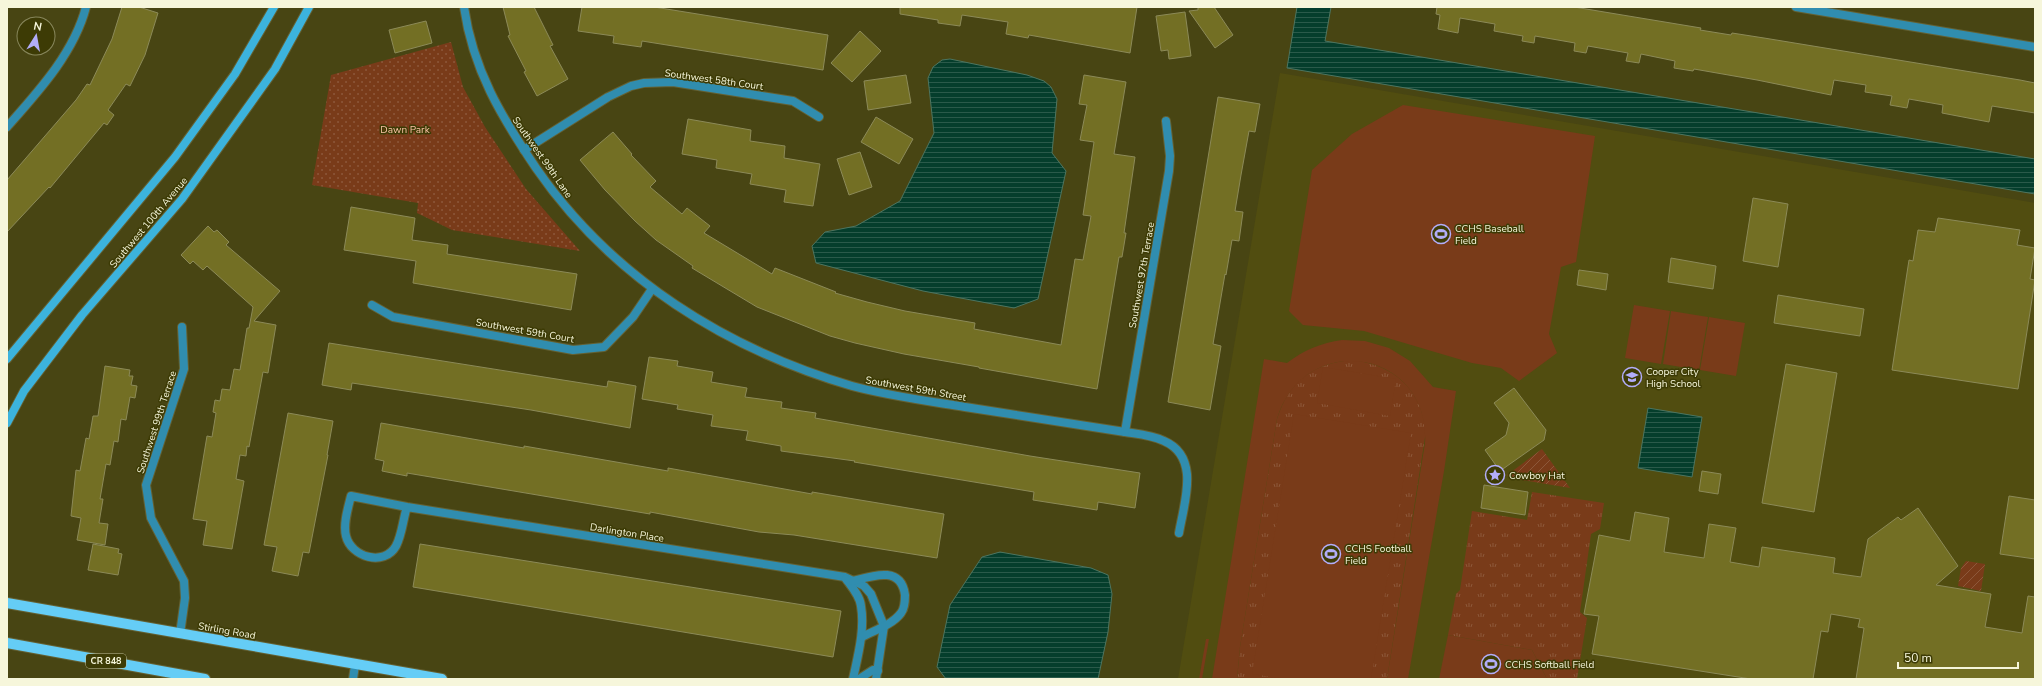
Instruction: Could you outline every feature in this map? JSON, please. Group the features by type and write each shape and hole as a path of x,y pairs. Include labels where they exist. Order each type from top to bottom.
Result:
{"main road":[{"name":"Southwest 100th Avenue","path":"7,359 175,157 235,74 274,7"},
{"name":"Southwest 100th Avenue","path":"7,423 24,391 82,315 182,199 275,69 309,7"},
{"name":"Stirling Road","path":"7,603 442,679"},
{"name":"CR 848","path":"7,643 205,679"}],"street":[{"path":"7,127 61,60 77,32 86,7"},
{"name":"Southwest 99th Lane","path":"464,7 467,31 476,63 502,117 545,180 575,217 611,255 652,290"},
{"path":"1796,7 2035,47"},
{"name":"Southwest 58th Court","path":"524,150 608,97 631,86 644,83 672,82 793,101 819,117"},
{"name":"Southwest 97th Terrace","path":"1125,432 1169,171 1170,156 1166,121"},
{"name":"Southwest 59th Street","path":"652,290 697,319 740,343 776,359 854,386 898,396 1125,432 1154,437 1165,441 1174,446 1185,462 1188,472 1179,533"},
{"name":"Southwest 59th Court","path":"372,305 393,317 573,350 604,347 633,317 652,290"},
{"name":"Southwest 99th Terrace","path":"180,634 185,598 184,581 151,518 146,485 184,368 182,327"},
{"name":"Darlington Place","path":"406,507 396,547 390,553 376,558 368,557 358,553 348,542 345,529 351,496 406,507 845,577 864,586 871,594 884,626 877,675"},
{"path":"853,580 875,574 888,574 898,580 904,590 905,600 903,611 895,619 884,626 862,637"},
{"path":"845,577 856,592 861,605 862,637 853,679"},
{"path":"353,679 355,665"},
{"path":"858,679 873,670 877,675"}],"shaded area":[{"path":"1297,7 1331,7 1325,41 2035,159 2035,194 1287,68"},
{"path":"950,59 1027,75 1044,81 1051,87 1057,99 1052,153 1066,171 1038,299 1014,308 923,291 816,263 812,246 825,232 856,226 900,201 934,133 928,78 933,67 942,60"},
{"name":"Cooper City High School","path":"1280,73 2035,203 2035,679 1178,679"},
{"path":"1648,408 1702,417 1692,477 1638,468"},
{"path":"1000,552 1091,568 1108,575 1112,594 1108,632 1098,679 946,679 937,667 950,605 982,557"}],"green space":[{"name":"Dawn Park","path":"451,42 463,87 485,127 526,189 580,251 452,230 417,213 418,203 312,185 331,75"},
{"name":"CCHS Baseball Field","path":"1403,105 1595,136 1576,262 1561,267 1549,334 1557,353 1519,381 1501,368 1472,363 1364,331 1303,325 1289,311 1312,170 1352,134"},
{"path":"1634,305 1670,311 1661,364 1625,358"},
{"path":"1671,311 1708,317 1699,370 1663,364"},
{"path":"1709,317 1745,323 1736,376 1700,370"},
{"path":"1342,340 1365,341 1389,348 1410,361 1433,387 1456,391 1444,471 1408,679 1387,679 1425,443 1421,411 1408,387 1387,370 1363,362 1337,362 1312,372 1291,390 1277,419 1240,647 1237,679 1212,679 1264,359 1287,363 1300,354 1313,348"},
{"name":"CCHS Football Field","path":"1353,360 1368,363 1381,368 1393,374 1403,382 1411,391 1418,403 1423,416 1426,431 1387,679 1237,679 1240,647 1277,419 1282,405 1288,394 1305,376 1326,365"},
{"path":"1323,367 1396,379 1390,416 1317,403"},
{"name":"CCHS Football Field","path":"1294,414 1411,433 1371,679 1285,679 1252,674"},
{"path":"1542,449 1570,488 1510,478 1507,475"},
{"path":"1532,492 1604,503 1600,529 1591,534 1580,612 1587,618 1577,679 1547,679 1532,650 1448,635 1456,594 1460,590 1472,511 1527,520"},
{"path":"1966,561 1985,564 1981,591 1958,586 1961,568"},
{"name":"CCHS Softball Field","path":"1448,635 1532,650 1547,679 1439,679"},
{"path":"1206,639 1209,639 1202,679 1199,679"}],"building":[{"path":"122,7 139,7 158,13 145,55 130,86 126,84 108,110 114,115 107,125 104,123 50,188 49,187 7,232 7,180 76,100 87,84 90,85 112,39"},
{"path":"503,7 534,7 553,45 550,46 568,79 537,96 524,72 526,71 508,36 510,35"},
{"path":"582,7 654,7 828,35 823,70 642,41 641,47 613,43 614,36 578,31"},
{"path":"900,7 1137,7 1130,53 1029,35 1028,38 1006,34 1008,22 962,15 960,26 938,23 938,20 900,14"},
{"path":"1198,7 1214,7 1233,35 1215,48 1189,11 1198,10"},
{"path":"1437,7 1574,7 1701,28 1700,30 1764,38 2020,80 2035,83 2035,113 1992,106 1989,122 1942,113 1943,105 1909,99 1907,108 1890,105 1892,96 1865,92 1866,85 1834,80 1831,95 1694,69 1693,71 1674,68 1675,61 1641,54 1639,63 1626,61 1628,53 1588,46 1586,53 1574,51 1575,43 1535,36 1534,43 1522,41 1523,36 1494,31 1495,24 1460,18 1458,33 1438,29 1440,15 1436,14"},
{"path":"1185,12 1191,56 1169,59 1168,50 1161,51 1156,16"},
{"path":"426,21 432,43 395,53 389,30"},
{"path":"860,31 881,51 852,82 831,63"},
{"path":"906,75 911,103 868,110 864,81"},
{"path":"1084,75 1126,82 1114,154 1135,157 1124,233 1126,233 1122,257 1119,257 1097,389 904,354 855,343 830,336 757,307 692,268 693,266 656,240 605,190 580,160 613,132 632,154 631,155 656,181 650,187 682,214 687,208 710,226 704,233 772,274 775,268 836,292 835,293 867,302 905,311 975,323 974,329 1061,345 1075,259 1083,260 1091,216 1083,215 1094,142 1080,140 1087,105 1079,104"},
{"path":"1218,97 1260,104 1255,132 1249,131 1235,211 1243,212 1239,241 1232,240 1213,344 1221,346 1210,410 1168,402"},
{"path":"876,117 913,139 899,164 861,142"},
{"path":"688,119 751,130 750,141 785,146 784,158 820,164 813,206 784,202 786,190 750,184 752,174 716,168 717,160 682,154"},
{"path":"860,152 872,187 849,195 837,159"},
{"path":"1753,198 1788,204 1778,267 1743,261"},
{"path":"351,207 415,218 412,240 448,245 447,254 577,274 571,310 413,283 416,261 344,250"},
{"path":"1938,218 2020,230 2017,245 2035,248 2030,279 2035,280 2018,389 1892,370 1909,260 1913,261 1918,230 1935,232"},
{"path":"208,226 214,232 217,230 229,242 226,245 280,291 254,321 276,325 268,373 263,372 249,447 247,446 246,456 240,455 236,479 244,481 232,549 203,545 207,521 193,519 207,436 212,437 216,413 213,412 215,400 220,401 222,389 230,390 234,369 240,370 247,328 249,328 253,307 207,266 203,270 193,261 190,264 181,255"},
{"path":"1671,258 1716,266 1713,289 1668,282"},
{"path":"1579,270 1608,274 1606,290 1577,285"},
{"path":"1778,295 1864,309 1860,336 1774,323"},
{"path":"329,343 607,387 608,381 636,386 630,428 531,410 352,383 351,390 322,385"},
{"path":"649,357 678,361 677,366 713,372 711,382 747,388 745,397 782,402 781,408 816,413 815,418 1030,456 1140,473 1135,508 1098,502 1097,510 1033,500 1034,492 854,462 855,461 781,451 781,446 746,440 748,431 711,426 713,415 677,409 678,405 642,399"},
{"path":"1786,364 1837,373 1814,512 1762,503"},
{"path":"105,366 130,370 129,376 133,376 131,385 137,386 135,398 130,397 126,420 121,419 118,442 114,441 110,465 106,464 100,499 103,499 99,523 108,524 105,545 77,540 81,518 71,516 76,470 80,471 86,438 89,439 93,416 98,416"},
{"path":"1514,388 1546,430 1544,440 1500,471 1485,450 1506,435 1509,423 1494,403"},
{"path":"288,413 333,421 309,553 303,552 298,576 272,571 277,547 264,545"},
{"path":"381,423 524,448 524,446 668,471 668,468 812,494 812,492 944,514 937,558 794,535 759,532 650,512 650,514 407,473 407,476 382,471 384,461 375,459"},
{"path":"1702,471 1721,474 1718,494 1699,491"},
{"path":"1484,485 1528,492 1525,515 1481,508"},
{"path":"2009,496 2035,500 2035,559 2000,554"},
{"path":"1918,508 1958,566 1936,585 1991,594 1985,627 2022,633 2028,596 2035,597 2035,679 1856,679 1864,628 1858,627 1860,619 1831,614 1828,632 1821,631 1813,679 1751,679 1592,654 1599,616 1584,614 1599,535 1630,541 1635,512 1669,518 1664,552 1704,558 1709,524 1736,528 1730,562 1759,567 1762,547 1835,558 1833,573 1861,577 1868,539 1898,517 1901,520"},
{"path":"93,544 119,549 118,553 122,554 118,575 88,570"},
{"path":"420,544 841,611 833,657 413,587"}],"place":[{"name":"CCHS Baseball Field","path":"1441,234"},
{"name":"Cooper City High School","path":"1632,377"},
{"name":"Cowboy Hat","path":"1495,475"},
{"name":"CCHS Football Field","path":"1331,554"},
{"name":"CCHS Softball Field","path":"1491,664"}]}
